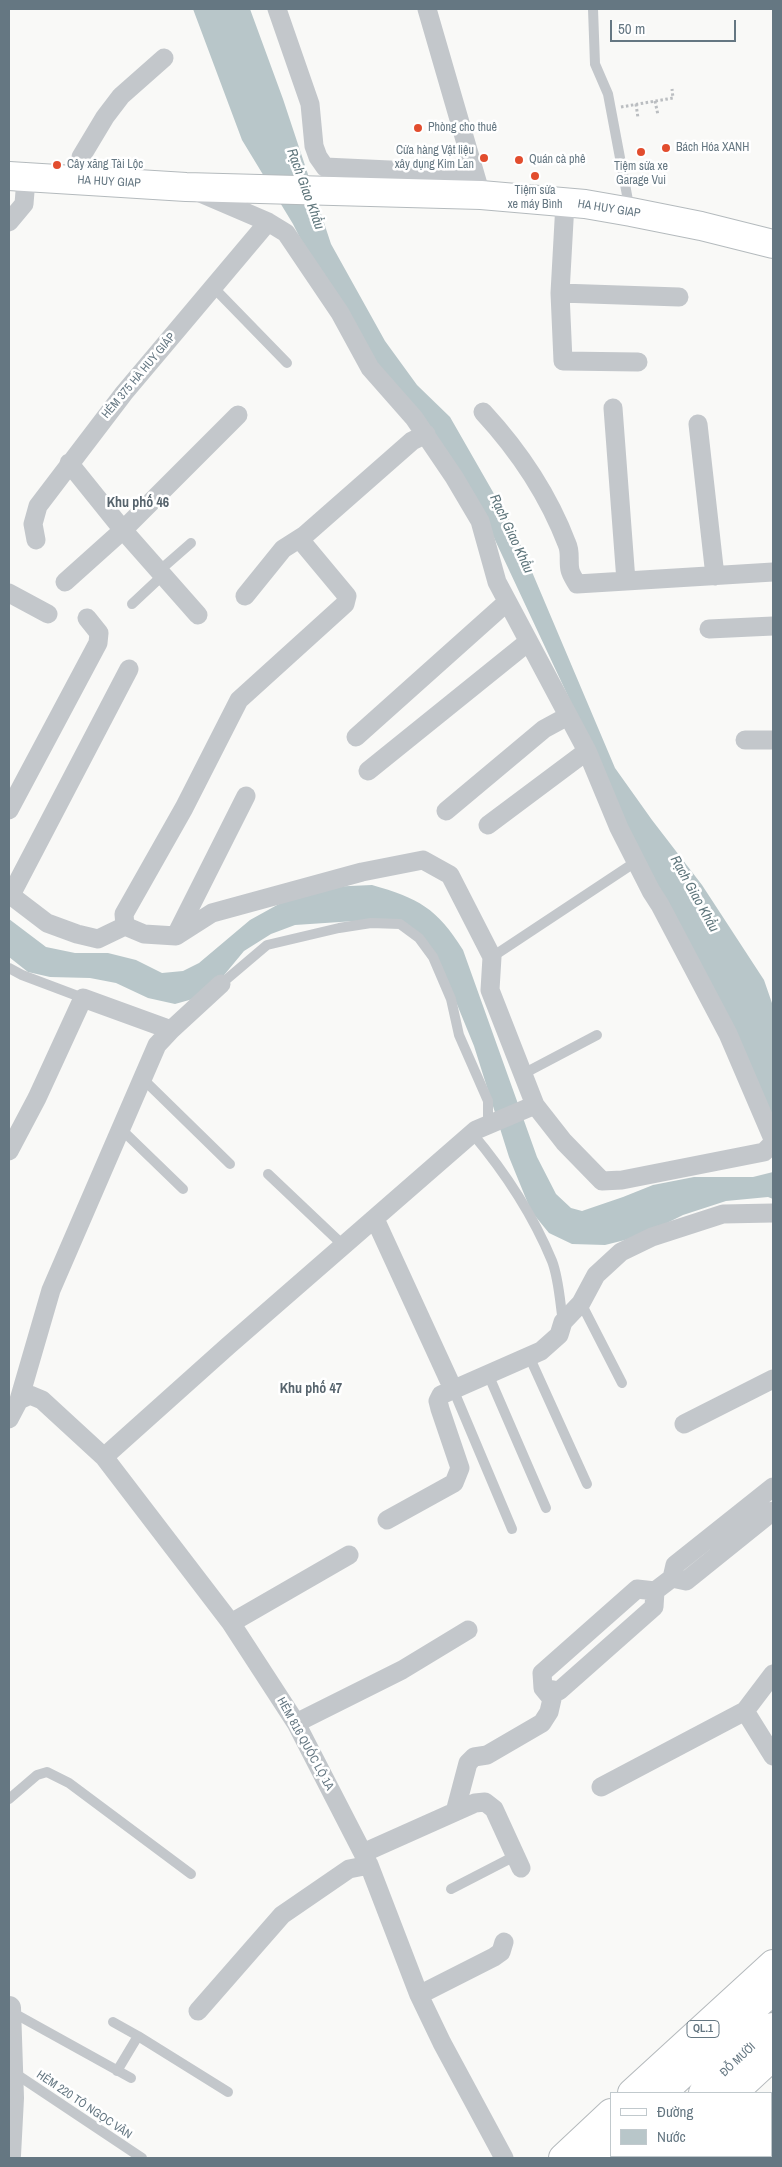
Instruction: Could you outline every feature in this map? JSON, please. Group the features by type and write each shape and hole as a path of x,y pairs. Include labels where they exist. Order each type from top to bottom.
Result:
{"main road":[{"name":"HA HUY GIAP","path":"18,178 197,187 482,194 631,212 701,226 773,244"},
{"name":"QL.1","path":"633,2092 773,1964"},
{"name":"QL.1","path":"663,2092 773,1990"},
{"name":"ĐỖ MƯỜI","path":"704,2092 772,2039"},
{"name":"ĐỖ MƯỜI","path":"734,2092 772,2039"},
{"path":"563,2158 610,2114"},
{"path":"594,2158 610,2143"}],"street":[{"path":"277,9 310,104 314,146 318,157 325,167 454,173 482,194"},
{"path":"427,9 482,194"},
{"path":"83,181 81,157 105,117 122,96 164,58"},
{"path":"9,222 24,204 18,178"},
{"path":"9,894 47,923 77,934 98,938 124,926 144,934 176,936 212,913 362,872 423,860 450,875 492,957 490,990 523,1074 532,1106 602,1181 622,1180 764,1152 773,1141 728,1034 660,905 650,891 637,862 618,828 587,751 497,582 480,522 454,476 426,434 370,368 340,313 286,232 197,187"},
{"path":"565,203 560,293 563,361 638,362"},
{"name":"HẺM 375 HÀ HUY GIÁP","path":"36,540 33,524 38,506 69,463 124,393 268,222"},
{"path":"560,293 679,297"},
{"path":"613,408 626,581"},
{"path":"483,412 507,438 537,482 554,513 569,547 570,570 578,584 773,572"},
{"path":"65,582 123,530 238,414"},
{"path":"698,424 715,576"},
{"path":"245,596 283,549 305,535 412,441 426,434"},
{"path":"69,463 123,530 198,615"},
{"path":"124,926 124,914 184,808 240,700 345,604 347,596 302,542 305,535"},
{"path":"9,593 48,614"},
{"path":"356,737 507,602"},
{"path":"9,810 98,642 99,633 87,618"},
{"path":"709,628 773,626"},
{"path":"368,771 528,642"},
{"path":"9,890 14,889 130,668"},
{"path":"446,811 544,729 568,716"},
{"path":"745,740 773,740"},
{"path":"488,825 587,751"},
{"path":"176,936 246,796"},
{"path":"9,1419 20,1400 52,1290 157,1045 170,1030 221,984"},
{"path":"9,1151 38,1098 83,998 170,1030"},
{"path":"104,1457 480,1129 532,1106"},
{"path":"387,1520 454,1483 460,1468 438,1401 441,1395 541,1351 559,1335 563,1322 581,1303 596,1275 621,1252 652,1237 723,1214 773,1213"},
{"path":"375,1219 454,1389"},
{"path":"684,1424 773,1379"},
{"name":"HẺM 816 QUỐC LỘ 1A","path":"20,1400 30,1395 42,1400 104,1457 231,1623 296,1723 366,1859 419,1995 466,2091 504,2158"},
{"path":"455,1812 468,1763 474,1757 487,1755 542,1723 549,1712 552,1699 543,1688 542,1673 637,1589 655,1591 672,1578 675,1565 773,1487"},
{"path":"672,1578 686,1581 773,1511"},
{"path":"231,1623 349,1555"},
{"path":"543,1688 560,1691 654,1608 655,1591"},
{"path":"296,1723 402,1670 468,1630"},
{"path":"601,1787 745,1711 773,1674"},
{"path":"745,1711 773,1756"},
{"path":"198,2011 282,1915 349,1869 455,1812 475,1803 485,1802 494,1809 518,1862"},
{"path":"419,1995 494,1957 501,1952 504,1942"},
{"path":"9,2009 11,2056 9,2155"}],"lane":[{"path":"593,9 595,64 608,94 631,212"},
{"path":"214,287 288,363"},
{"path":"132,604 191,543"},
{"path":"492,957 637,862"},
{"path":"221,984 266,945 372,923 400,924 420,938 433,957 448,990 459,1035 488,1101 480,1129 491,1156 524,1205 552,1262 563,1322"},
{"path":"9,968 22,975 83,998"},
{"path":"523,1074 597,1035"},
{"path":"142,1079 230,1164"},
{"path":"121,1129 183,1189"},
{"path":"268,1174 344,1246"},
{"path":"581,1303 622,1383"},
{"path":"529,1356 587,1484"},
{"path":"488,1374 546,1508"},
{"path":"454,1389 512,1530"},
{"path":"9,1799 37,1775 47,1772 70,1783 191,1874"},
{"path":"450,1890 518,1862"},
{"path":"9,2009 131,2078"},
{"path":"113,2022 228,2092"},
{"path":"117,2071 138,2036"},
{"name":"HẺM 220 TÔ NGỌC VÂN","path":"11,2056 142,2158"}],"path":[{"path":"611,109 674,98 672,89"},
{"path":"655,101 658,115"},
{"path":"636,104 638,118"}],"water":[{"name":"Rạch Giao Khẩu","path":"193,9 250,9 283,99 331,244 385,341 417,385 450,417 513,527 615,768 702,885 764,980 773,1006 773,1116 620,827 582,726 473,493 386,385 320,278 293,224 242,140"},
{"path":"372,885 414,900 435,914 463,950 537,1157 556,1194 571,1208 582,1211 653,1185 694,1177 753,1177 773,1172 773,1199 768,1197 726,1201 683,1215 641,1236 605,1245 572,1244 549,1233 531,1211 509,1157 474,1046 445,975 422,937 385,919 295,925 271,934 244,951 215,986 200,997 175,1004 148,998 116,983 90,978 50,977 28,972 9,957 9,919 46,947 75,953 108,953 136,960 162,973 183,971 199,963 250,920 288,899 328,887"}],"place":[{"name":"Phòng cho thuê","path":"418,128"},
{"name":"Bách Hóa XANH","path":"666,148"},
{"name":"Tiệm sửa xe Garage Vui","path":"641,152"},
{"name":"Cửa hàng Vật liệu xây dụng Kim Lan","path":"484,158"},
{"name":"Quán cà phê","path":"519,160"},
{"name":"Cây xăng Tài Lộc","path":"57,165"},
{"name":"Tiệm sửa xe máy Bình","path":"535,176"}],"district":[{"name":"Khu phố 46","path":"138,503"},
{"name":"Khu phố 47","path":"311,1389"}]}
